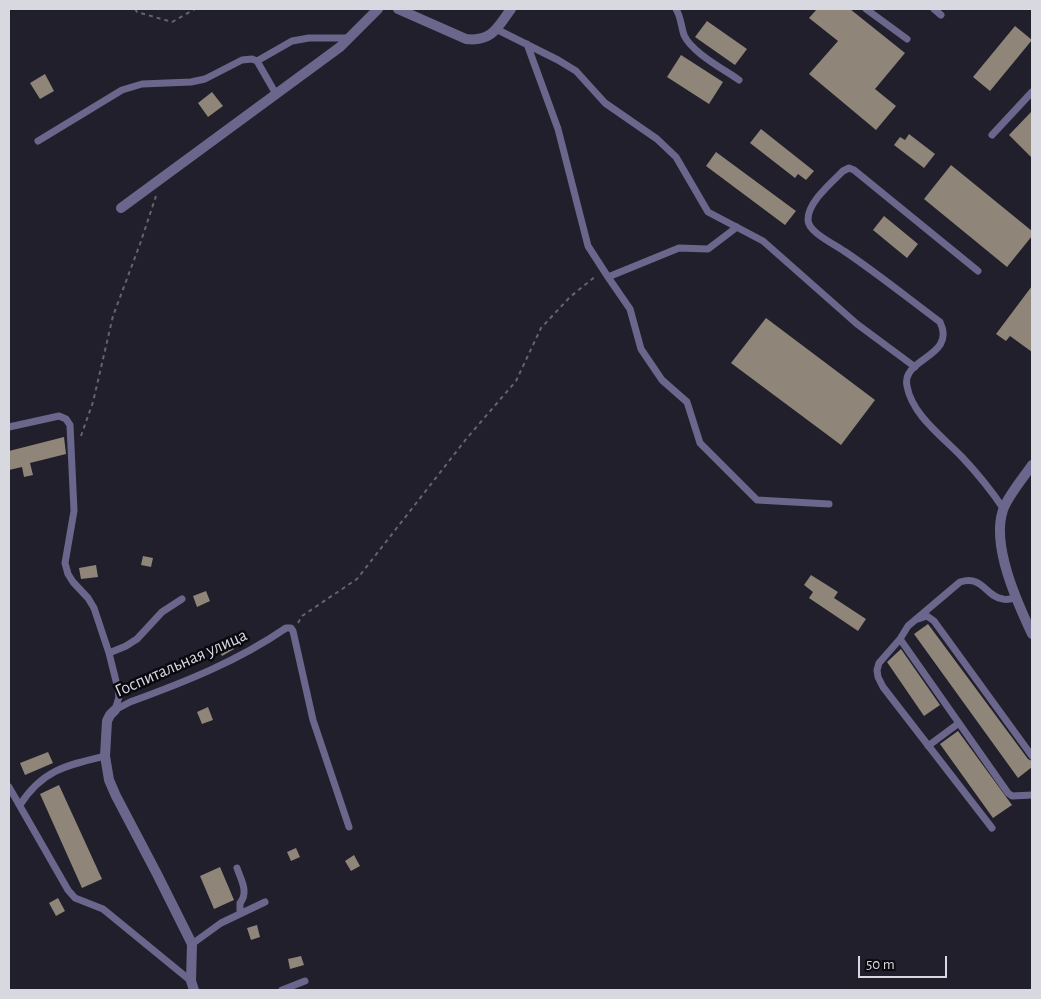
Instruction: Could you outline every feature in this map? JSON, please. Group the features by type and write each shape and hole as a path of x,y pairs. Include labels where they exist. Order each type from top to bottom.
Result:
{"street":[{"path":"121,208 350,38 378,9"},
{"path":"398,9 466,39 478,40 487,37 496,29 511,9"},
{"path":"1032,465 1003,508 999,524 1003,557 1015,598 1032,634"},
{"name":"Госпитальная улица","path":"115,710 107,721 105,756 109,780 192,944 192,985"}],"lane":[{"path":"676,9 681,20 684,36 696,50 739,80"},
{"path":"866,9 906,39"},
{"path":"934,9 941,15"},
{"path":"496,29 576,71 604,103 657,140 676,158 708,212 763,241 857,324 915,367"},
{"path":"257,61 292,41 309,38 350,38"},
{"path":"526,44 558,129 588,246 630,309 641,349 662,380 687,402 700,443 757,500 829,504"},
{"path":"38,140 122,90 152,83 190,82 205,79 242,60 252,59 257,61 276,94"},
{"path":"992,135 1032,92"},
{"path":"978,271 854,170 849,168 843,171 814,203 807,217 808,225 813,231 845,251 940,322 944,331 944,338 940,347 909,374 906,384 911,399 927,421 963,458 994,494 1003,508"},
{"path":"608,277 679,248 708,249 736,227"},
{"path":"9,427 59,416 70,425 74,511 65,563 68,574 73,582 88,598 94,608 109,653 119,696 115,710"},
{"path":"992,828 883,687 878,678 877,670 879,662 900,639 908,626 960,582 970,579 978,582 992,595 1003,599 1015,598"},
{"path":"109,653 137,639 162,612 182,598"},
{"path":"915,620 926,616 934,621 1032,756"},
{"name":"Госпитальная улица","path":"115,710 130,702 228,663 286,628 291,628 293,631"},
{"path":"293,631 313,720 349,827"},
{"path":"900,639 1008,793 1012,796 1032,795"},
{"path":"928,746 959,723"},
{"path":"20,805 40,780 53,772 70,764 105,756"},
{"path":"9,787 68,890 75,898 103,909 192,985"},
{"path":"237,868 245,889 240,903 240,914"},
{"path":"192,944 210,930 265,902"},
{"path":"282,990 305,981"}],"path":[{"path":"135,9 137,12 172,22 195,9"},
{"path":"81,436 93,402 113,316 162,178"},
{"path":"293,631 302,616 357,579 467,438 516,382 541,328 570,297 595,276 608,277"}],"building":[{"path":"817,9 850,9 905,53 875,89 896,106 876,130 809,74 838,41 809,18"},
{"path":"707,21 747,49 735,65 695,37"},
{"path":"1015,26 1032,40 990,91 973,77"},
{"path":"681,55 723,82 709,104 667,77"},
{"path":"45,74 54,91 40,99 30,83"},
{"path":"212,92 223,106 208,117 198,103"},
{"path":"1032,111 1032,158 1009,135"},
{"path":"761,129 814,171 806,180 798,174 795,178 750,143"},
{"path":"909,134 935,154 924,168 894,145 900,137 905,140"},
{"path":"716,152 796,211 785,225 706,166"},
{"path":"951,165 1032,231 1032,236 1007,267 924,199"},
{"path":"884,216 918,244 907,258 873,230"},
{"path":"1032,286 1032,352 1010,336 1006,341 996,334"},
{"path":"766,318 875,400 841,445 731,363"},
{"path":"64,437 66,454 30,463 33,475 24,477 22,467 9,470 9,451"},
{"path":"143,556 153,558 151,567 141,565"},
{"path":"96,565 98,577 81,579 79,568"},
{"path":"811,575 838,592 834,598 866,619 858,631 809,598 813,592 804,585"},
{"path":"206,591 210,601 197,607 193,596"},
{"path":"928,624 1028,759 1032,761 1032,767 1018,778 914,634"},
{"path":"228,639 234,649 222,656 217,646"},
{"path":"901,649 940,705 924,716 887,662"},
{"path":"208,707 213,720 202,724 197,712"},
{"path":"958,731 1012,805 993,818 940,744"},
{"path":"48,752 53,763 25,775 20,763"},
{"path":"59,785 102,879 82,888 40,794"},
{"path":"296,848 300,857 291,861 287,852"},
{"path":"354,855 360,866 351,871 345,861"},
{"path":"220,867 234,900 214,909 200,876"},
{"path":"58,898 65,911 56,916 49,903"},
{"path":"257,925 260,937 251,940 247,928"},
{"path":"301,956 304,965 290,969 288,959"}]}
